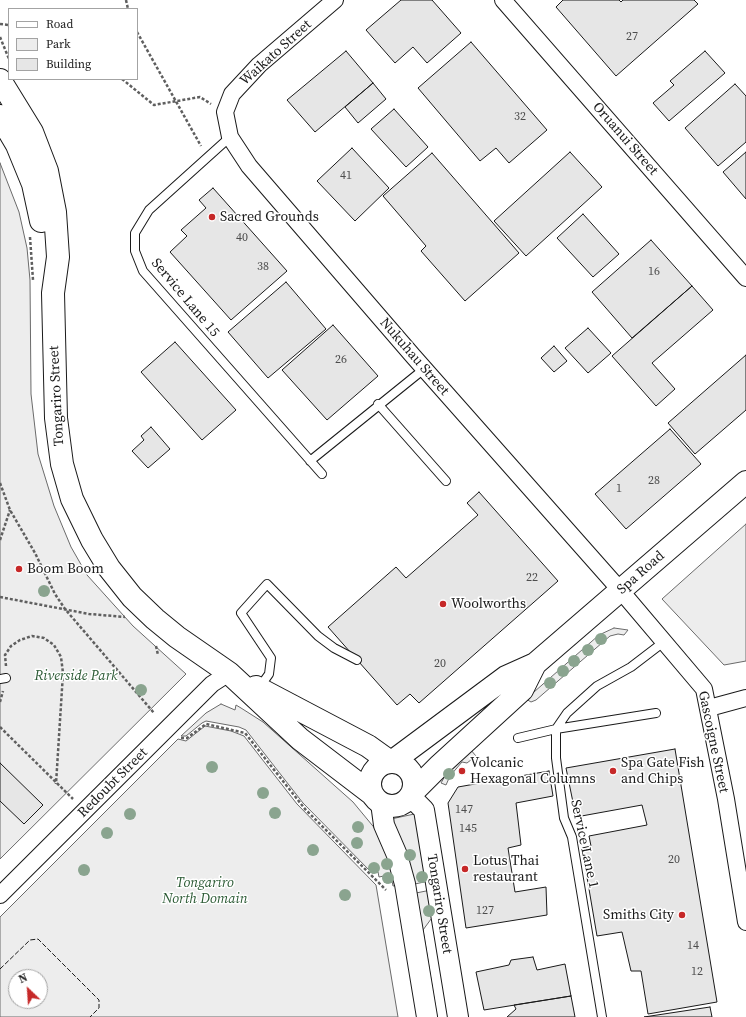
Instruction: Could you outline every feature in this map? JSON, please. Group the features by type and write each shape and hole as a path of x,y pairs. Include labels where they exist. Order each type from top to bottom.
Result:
{"main road":[{"name":"Tongariro Street","path":"0,80 32,132 47,171 54,212 58,257 53,293 56,418 62,464 72,498 92,540 132,597 177,637 228,673 300,739 377,799"},
{"name":"Tongariro Street","path":"0,116 17,145 33,184 41,219 45,258 53,293"},
{"name":"Spa Road","path":"391,761 506,677 535,664 746,482"},
{"name":"Spa Road","path":"412,794 440,765 522,690 535,664"},
{"name":"Tongariro Street","path":"228,673 368,746 391,761"},
{"path":"391,761 402,763 409,768 413,775 415,784 412,794 405,802 397,806 389,806 377,799 370,786 370,778 374,770 380,764 391,761"}],"street":[{"name":"Waikato Street","path":"225,112 232,94 244,80 335,0"},
{"name":"Oruanui Street","path":"503,0 746,278"},
{"name":"Nukuhau Street","path":"225,112 230,137 249,166 424,369 621,591"},
{"name":"Gascoigne Street","path":"621,591 665,641 704,689 709,708 746,922"},
{"name":"Redoubt Street","path":"0,895 212,684 228,673"},
{"path":"709,708 746,698"},
{"name":"Tongariro Street","path":"412,794 424,810 458,1017"},
{"path":"377,799 384,825 397,855 406,890 427,1017"}],"lane":[{"name":"Service Lane 15","path":"230,137 149,210 135,233 135,251 137,260 143,271 322,474"},
{"path":"310,461 378,404 424,369"},
{"path":"378,404 446,482"},
{"path":"258,688 269,674 271,658 241,613 267,584 318,636 334,648 357,660"},
{"path":"556,729 567,713 597,686 631,667 665,641"},
{"path":"518,738 556,729 656,713"},
{"name":"Service Lane 1","path":"556,729 556,758 564,818 572,837 602,1017"}],"path":[{"path":"138,34 207,157"},
{"path":"0,37 8,57"},
{"path":"123,80 154,105 200,97 225,112"},
{"path":"0,483 10,510 55,594 65,609 154,713"},
{"path":"0,540 10,510"},
{"path":"0,596 89,614 127,617"},
{"path":"0,702 5,655 12,646 20,640 32,636 44,638 54,645 62,657 63,673 56,784"},
{"path":"180,738 187,738 206,724 245,733 305,809 329,831 385,889 387,893"},
{"path":"0,727 56,784 85,810"}],"green space":[{"name":"Riverside Park","path":"0,163 19,212 27,248 30,280 31,394 38,454 54,506 71,547 87,575 133,626 186,674 0,859"},
{"path":"746,524 746,661 724,665 662,599"},
{"path":"614,628 628,630 624,635 618,634 610,636 536,700 531,702 526,699 599,635"},
{"path":"221,704 235,710 236,705 263,722 353,802 377,831 400,885 393,886 392,881 386,883 384,876 379,877 378,872 372,873 303,803 246,730 239,727 206,721 186,736 181,736 206,713"},
{"name":"Tongariro North Domain","path":"205,726 231,731 244,736 297,804 376,885 398,1017 0,1017 0,917 178,739 186,741"},
{"path":"470,749 476,756 467,763 462,762 450,776 446,785 441,783 449,769"},
{"path":"419,813 429,881 410,885 391,819"},
{"path":"431,890 434,915 423,930 437,1017 432,1017 411,894"}],"building":[{"path":"401,0 432,0 461,33 427,63 413,47 395,63 366,30"},
{"path":"563,0 619,0 621,2 623,0 694,0 698,4 616,76 556,7"},
{"path":"471,42 547,130 509,163 496,148 480,161 418,88"},
{"path":"346,51 373,83 315,132 287,100"},
{"path":"705,51 725,73 669,121 653,103 674,85 670,81"},
{"path":"373,83 386,99 358,123 345,107"},
{"path":"735,84 746,96 746,142 718,166 685,128"},
{"path":"394,109 428,147 406,167 371,129"},
{"path":"352,148 389,188 355,221 317,181"},
{"path":"570,152 602,187 526,256 494,221"},
{"path":"746,152 746,199 723,172"},
{"path":"432,153 519,253 465,301 421,251 426,246 383,196"},
{"path":"213,188 287,271 231,320 170,252 187,236 181,230 206,208 199,200"},
{"path":"583,214 619,254 593,277 557,238"},
{"path":"651,240 692,286 632,338 592,292"},
{"path":"286,282 326,329 268,378 228,332"},
{"path":"692,286 713,310 652,363 675,389 656,406 612,356"},
{"path":"333,325 378,376 327,420 282,370"},
{"path":"588,328 611,353 588,373 565,348"},
{"path":"175,342 236,410 202,440 141,372"},
{"path":"554,346 567,361 554,372 541,358"},
{"path":"746,355 746,410 695,454 668,423"},
{"path":"151,427 170,449 148,468 132,451 144,440 141,436"},
{"path":"670,429 701,464 626,529 595,494"},
{"name":"Woolworths","path":"479,492 558,581 419,703 410,694 397,705 328,627 396,567 406,578 478,515 467,503"},
{"path":"675,749 717,1002 648,1014 641,971 631,971 622,932 597,936 582,848 591,846 589,836 647,825 642,805 576,817 566,768"},
{"path":"0,763 43,805 24,824 0,801"},
{"path":"549,771 553,796 516,803 521,845 508,848 515,892 546,887 547,915 466,928 448,803 458,787"},
{"path":"533,957 537,970 565,964 571,996 484,1010 476,972 509,965 511,960"},
{"path":"571,996 575,1017 507,1017 516,1009 514,1005"},
{"path":"710,1007 712,1017 644,1017"}],"fence":[{"path":"0,969 30,940 38,939 99,1000 99,1008 90,1017"}],"place":[{"name":"Sacred Grounds","path":"212,217"},
{"name":"Boom Boom","path":"19,569"},
{"name":"Woolworths","path":"443,604"},
{"name":"Volcanic Hexagonal Columns","path":"462,771"},
{"name":"Spa Gate Fish and Chips","path":"613,771"},
{"name":"Lotus Thai restaurant","path":"465,869"},
{"name":"Smiths City","path":"682,915"}]}
